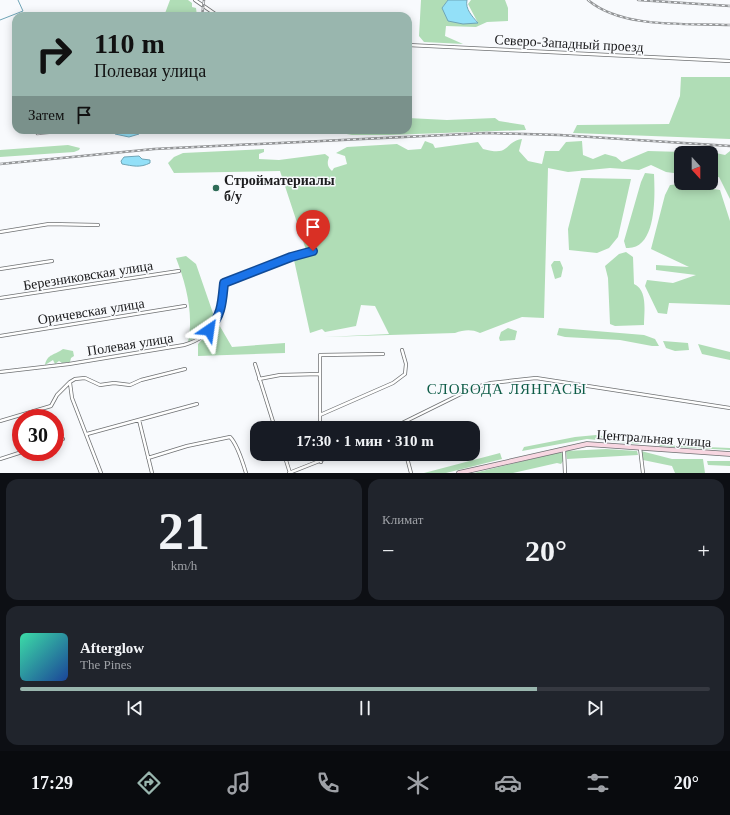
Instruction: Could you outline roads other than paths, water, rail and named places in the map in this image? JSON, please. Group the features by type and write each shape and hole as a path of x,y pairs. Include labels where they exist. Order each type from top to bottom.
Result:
{"street":[{"path":"195,0 212,12"},
{"name":"Северо-Западный проезд","path":"412,45 730,61"},
{"path":"0,232 50,224 98,225"},
{"name":"Полевая улица","path":"0,372 77,362 184,345 197,341 218,319 224,283 291,257 313,251"},
{"path":"0,268 52,261"},
{"name":"Березниковская улица","path":"0,298 179,271"},
{"name":"Оричевская улица","path":"0,336 185,306"},
{"path":"320,415 393,383 405,374 406,364 402,350"},
{"path":"320,421 320,355 383,354"},
{"path":"255,364 273,421"},
{"path":"0,421 52,406 57,395 70,382 85,378 100,385 114,383 130,385 141,380 185,370"},
{"path":"260,379 280,375 320,374"},
{"path":"407,421 473,388 490,383 536,378 730,408"},
{"path":"70,382 72,398 101,473"},
{"path":"87,434 197,404"},
{"path":"139,420 152,473"},
{"path":"148,458 187,446 230,437 242,459 246,473"},
{"name":"Центральная улица","path":"459,473 471,472 564,448 598,444 730,454"},
{"path":"640,447 643,473"},
{"path":"564,448 565,473"},
{"path":"0,459 12,455"},
{"path":"286,461 289,473 320,462"},
{"path":"408,461 411,473"}],"water":[{"path":"448,0 467,0 468,9 478,23 463,24 448,21 442,8"},
{"path":"115,134 139,134 129,137"},
{"path":"139,156 142,159 150,160 150,163 140,166 122,164 121,161 124,157"}],"waterway":[{"path":"18,0 23,11 20,12"},
{"path":"0,20 12,15"}],"railway":[{"path":"202,12 204,0"},
{"path":"588,0 602,9 618,16 637,20 656,23 730,25"},
{"path":"638,0 730,6"},
{"path":"0,164 154,149 487,133 560,135 730,146"}],"place":[{"name":"Стройматериалы б/у","path":"216,188"}],"district":[{"name":"СЛОБОДА ЛЯНГАСЫ","path":"507,389"}]}
